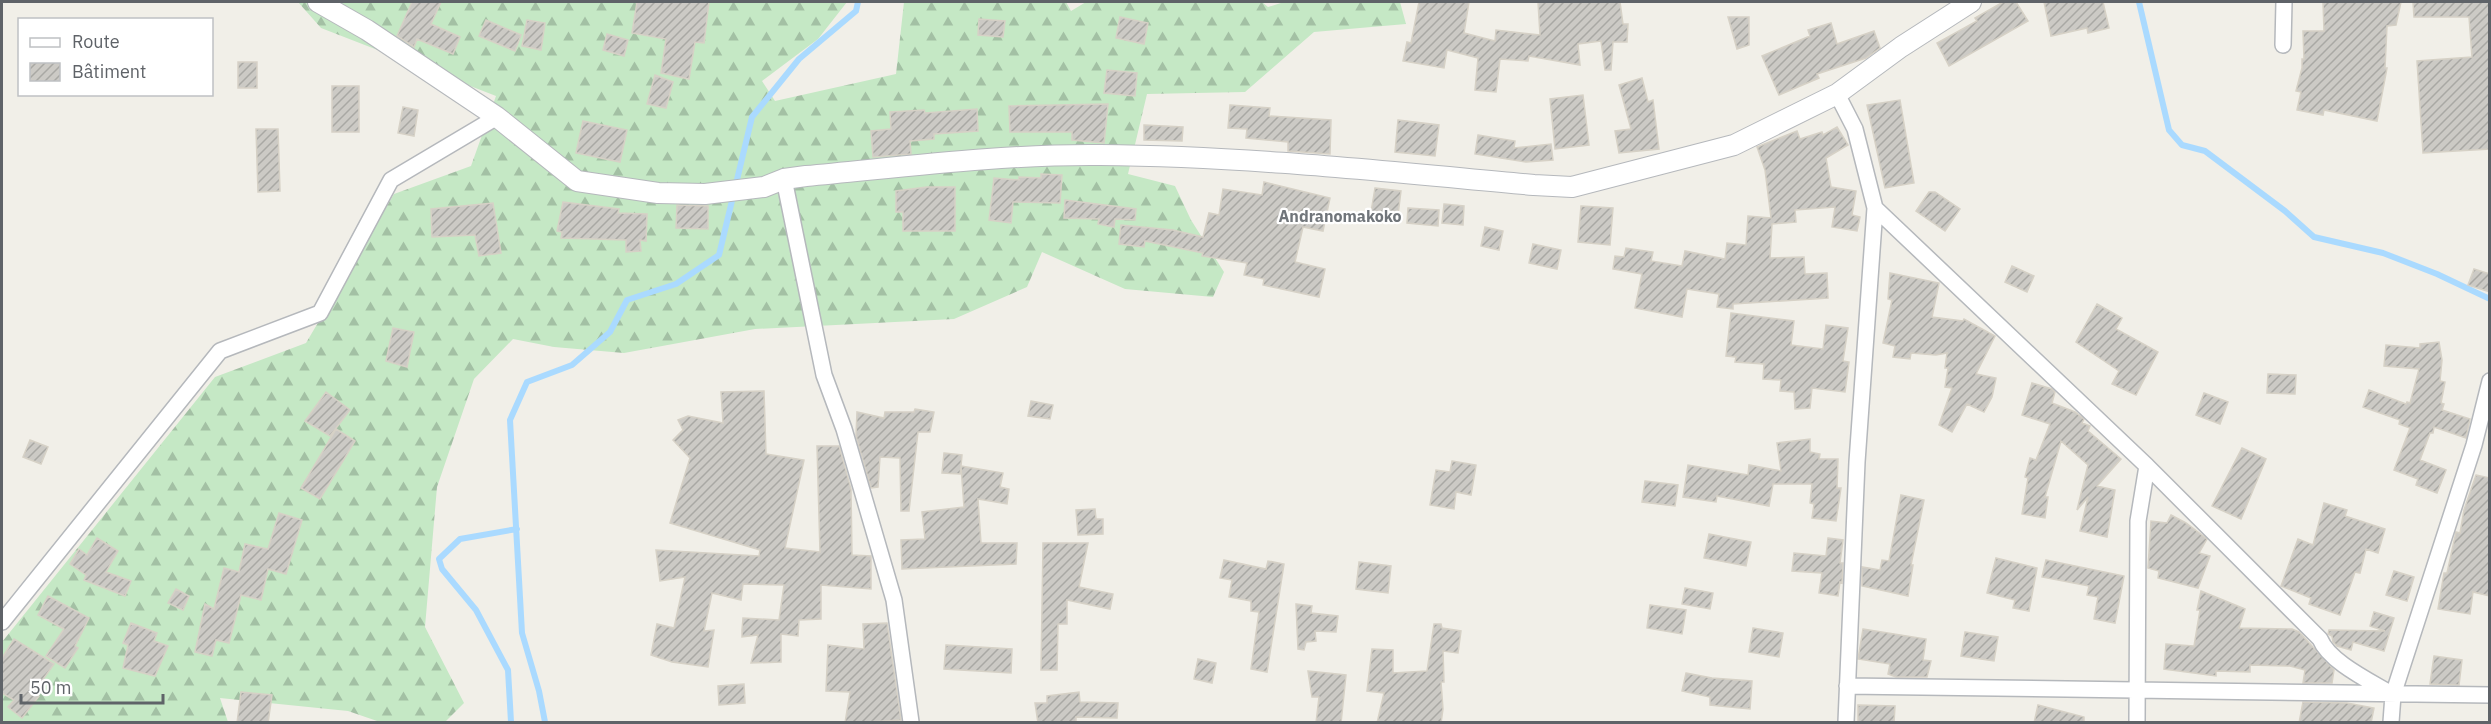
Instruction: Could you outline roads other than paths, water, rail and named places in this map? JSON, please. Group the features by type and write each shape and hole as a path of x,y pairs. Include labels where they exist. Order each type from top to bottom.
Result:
{"street":[{"path":"318,2 368,30 497,117 578,181 658,193 705,194 764,187 784,178 981,159 1099,155 1303,164 1572,187 1734,144 1837,93 1901,46 1971,2"},
{"path":"2283,45 2284,2"},
{"path":"1837,93 1855,129 1875,208 1857,462 1846,723"},
{"path":"2,622 220,351 320,313 392,180 497,117"},
{"path":"784,178 824,375 844,429 894,600 911,723"},
{"path":"1875,208 2147,466 2320,639 2324,649 2349,668 2393,695"},
{"path":"2391,723 2393,695 2474,445 2490,381"},
{"path":"2138,723 2138,521 2147,466"},
{"path":"1847,686 2490,695"}],"waterway":[{"path":"545,722 539,691 522,633 510,420 527,382 572,365 610,332 627,300 676,284 719,255 752,117 799,59 856,11 858,2"},
{"path":"2139,2 2169,130 2182,145 2205,151 2285,211 2314,237 2383,253 2437,274 2490,299"},
{"path":"511,722 508,670 476,610 442,569 439,559 460,539 517,529"}],"district":[{"name":"Andranomakoko","path":"1340,216"}]}
